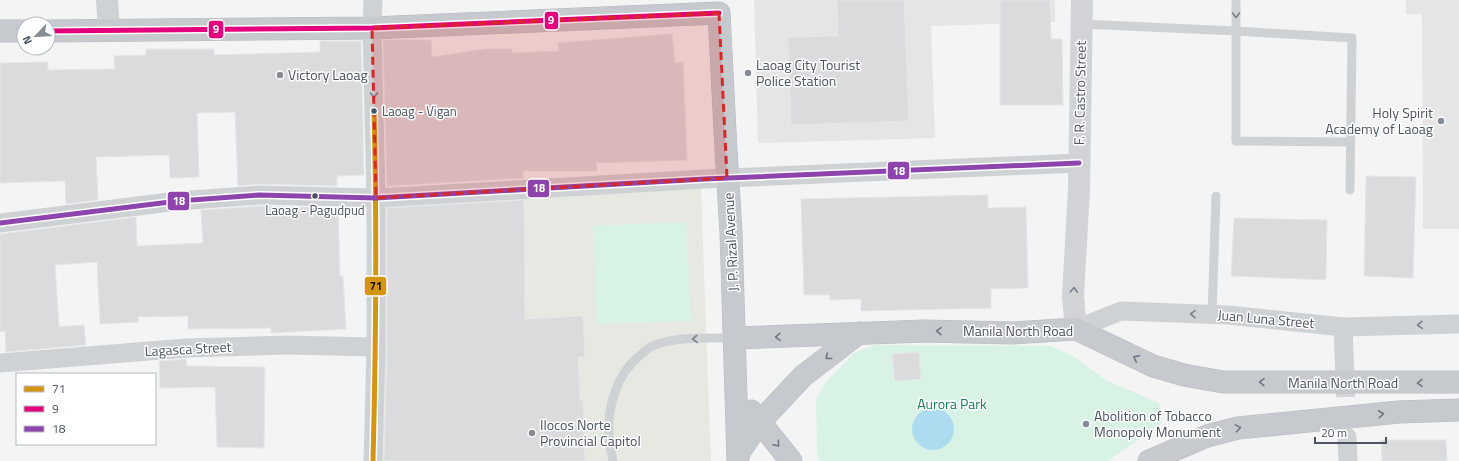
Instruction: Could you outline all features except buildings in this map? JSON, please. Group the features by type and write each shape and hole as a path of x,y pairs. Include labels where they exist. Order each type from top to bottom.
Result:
{"highway":[{"path":"56,31 372,28 720,6"},
{"name":"J. P. Rizal Avenue","path":"720,6 727,178 731,232 738,458"},
{"path":"0,31 16,31"},
{"name":"Manila North Road","path":"734,338 924,331 1013,333 1076,329 1153,366 1184,375 1223,382 1459,382"},
{"path":"738,458 759,423 803,376 859,333"},
{"path":"736,390 759,423 791,461"},
{"name":"Manila North Road","path":"1149,461 1207,436 1238,428 1399,412 1459,410"}],"main road":[{"name":"F. R. Castro Street","path":"1076,329 1073,296 1079,163 1082,0"}],"street":[{"path":"107,0 109,30"},
{"path":"373,0 372,28 376,198 376,347 373,461"},
{"path":"0,223 178,201 259,195 376,198 727,178 1079,163"},
{"name":"Juan Luna Street","path":"1076,329 1121,312 1212,314 1343,327 1459,324"},
{"path":"1343,327 1345,378"},
{"name":"Lagasca Street","path":"0,363 186,348 287,345 376,347"},
{"path":"1347,437 1348,461"}],"lane":[{"path":"1236,0 1236,141 1350,142"},
{"path":"1081,24 1352,38 1350,190"},
{"path":"1212,314 1216,196"},
{"path":"613,461 609,437 610,413 615,389 631,363 650,348 672,341 734,338"}],"highlighted area":[{"path":"719,13 727,178 376,198 372,28"}],"shaded area":[{"path":"754,0 1055,0 1055,22 931,26 935,138 758,143"},
{"name":"Holy Spirit Academy of Laoag","path":"1406,0 1459,0 1459,229 1423,229 1422,14 1406,14"},
{"path":"701,188 711,461 382,461 378,199"}],"green space":[{"path":"686,222 691,321 597,324 593,226"},
{"name":"Aurora Park","path":"875,345 1051,346 1073,356 1106,380 1159,403 1162,423 1108,461 820,461 817,456 816,400 825,383 854,353"}],"water":[{"path":"933,408 948,414 954,429 948,444 933,450 918,444 912,429 918,414"}],"tunnel":[{"path":"1345,378 1347,432"}],"transit line":[{"name":"9","path":"56,31 372,28 719,13"},
{"name":"71","path":"373,461 376,286 374,111"},
{"name":"18","path":"0,223 178,201 259,195 376,198 705,179 1079,163"}],"place":[{"name":"Laoag City Tourist Police Station","path":"748,73"},
{"name":"Victory Laoag","path":"280,75"},
{"name":"Laoag - Vigan","path":"374,111"},
{"name":"Holy Spirit Academy of Laoag","path":"1441,121"},
{"name":"Laoag - Pagudpud","path":"315,196"},
{"name":"Abolition of Tobacco Monopoly Monument","path":"1086,424"},
{"name":"Ilocos Norte Provincial Capitol","path":"532,433"}]}
